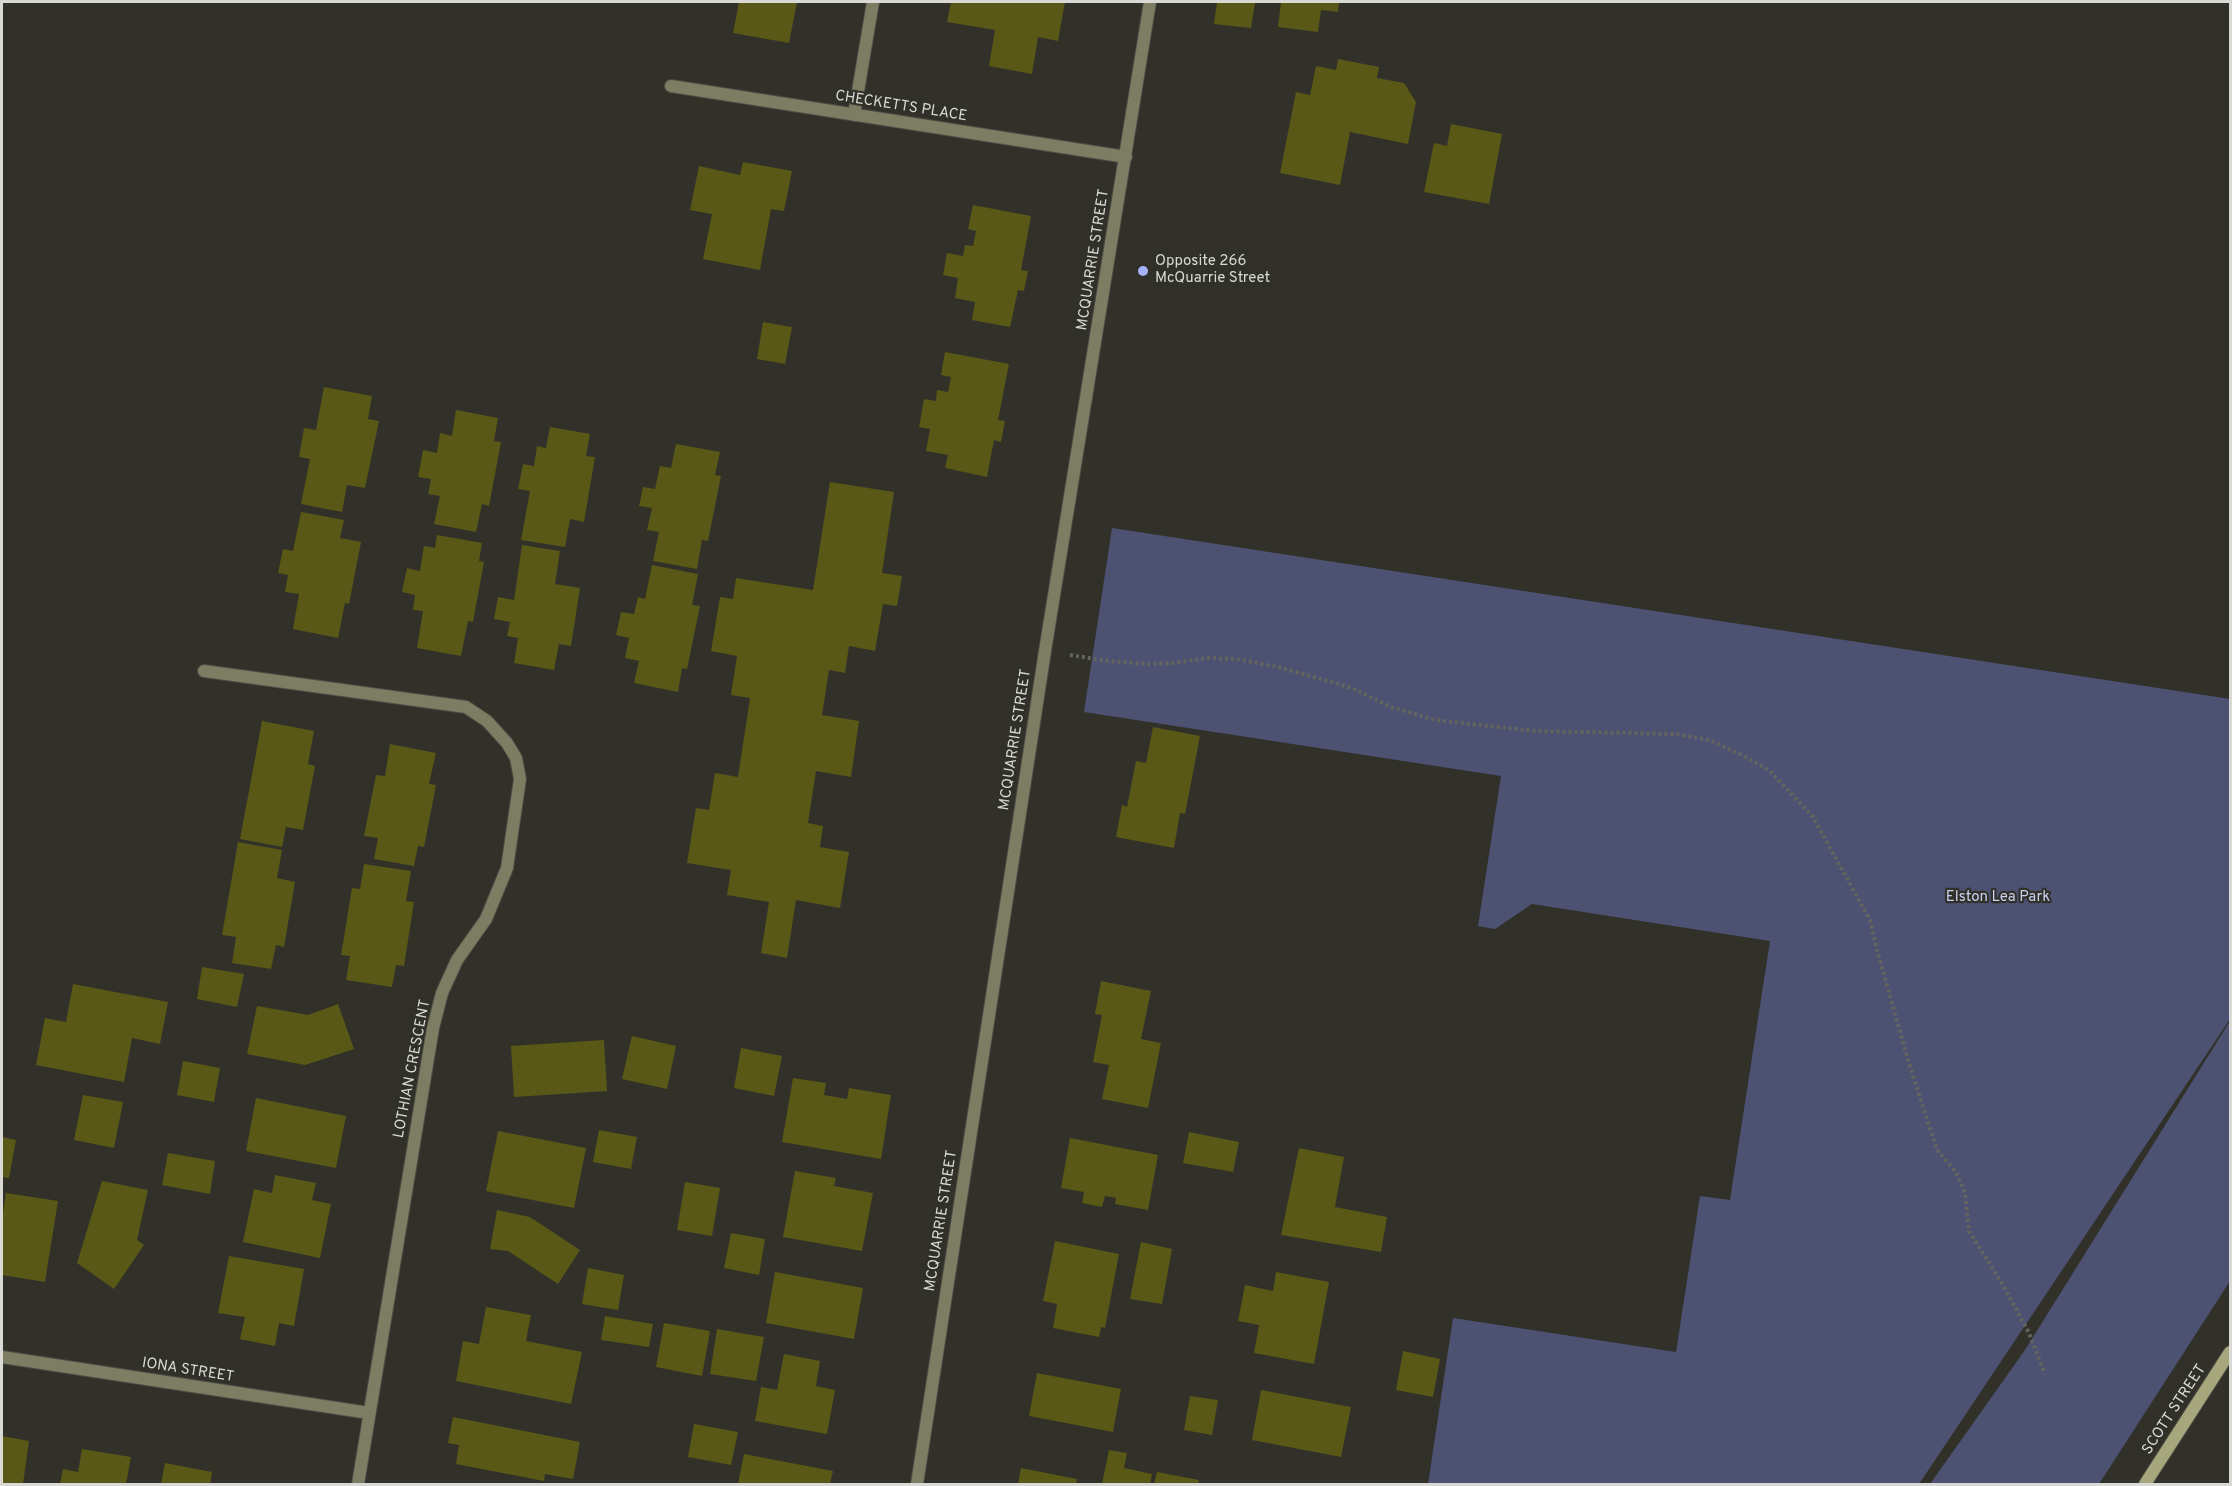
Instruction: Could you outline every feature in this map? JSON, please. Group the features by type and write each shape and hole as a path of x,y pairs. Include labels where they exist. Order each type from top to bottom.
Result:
{"main road":[{"name":"SCOTT STREET","path":"2145,1485 2230,1352"}],"street":[{"path":"854,115 873,2"},
{"name":"MCQUARRIE STREET","path":"917,1485 1045,651 1150,2"},
{"name":"CHECKETTS PLACE","path":"671,86 1126,157"},
{"name":"LOTHIAN CRESCENT","path":"204,671 466,706 497,730 516,758 520,779 507,868 486,919 457,960 442,993 433,1028 358,1485"},
{"name":"IONA STREET","path":"2,1357 369,1413"}],"path":[{"path":"1045,651 1109,661 1148,664 1207,658 1237,659 1282,668 1352,688 1391,706 1435,720 1534,731 1676,734 1709,740 1770,771 1813,817 1870,920 1909,1063 1937,1150 1956,1172 1965,1193 1969,1231 2003,1285 2029,1333 2045,1374"}],"green space":[{"name":"Elston Lea Park","path":"1112,528 2230,699 2230,1019 1919,1484 1428,1484 1453,1318 1676,1352 1700,1196 1730,1200 1770,941 1532,904 1495,929 1478,926 1501,776 1084,712"},
{"path":"2230,1021 2230,1281 2099,1484 1930,1484 2025,1350"}],"building":[{"path":"739,2 797,2 789,43 733,33"},
{"path":"951,2 1065,2 1058,41 1038,37 1032,74 989,66 995,30 947,22"},
{"path":"1217,2 1255,3 1251,28 1214,24"},
{"path":"1281,2 1339,2 1338,12 1321,10 1318,32 1278,27"},
{"path":"1338,59 1379,67 1377,78 1404,83 1416,102 1408,144 1350,132 1340,185 1280,173 1296,92 1310,95 1316,66 1336,70"},
{"path":"1451,124 1502,134 1489,204 1424,192 1434,143 1447,146"},
{"path":"743,162 792,171 784,211 771,209 760,270 703,259 712,214 690,210 699,166 740,175"},
{"path":"973,205 1031,216 1021,270 1028,271 1024,291 1018,290 1010,327 972,320 975,302 955,298 958,278 943,275 947,253 963,256 965,245 973,246 976,231 968,229"},
{"path":"763,322 792,327 785,364 757,359"},
{"path":"945,352 1009,364 998,420 1005,421 1001,442 994,440 987,477 945,468 948,455 926,451 930,429 919,427 924,399 936,401 937,390 948,392 951,377 941,375"},
{"path":"324,387 372,396 368,419 379,421 365,488 347,485 342,512 301,504 310,459 299,457 304,428 316,430"},
{"path":"456,410 498,418 494,441 501,442 489,506 482,504 476,532 434,524 440,496 428,494 431,479 418,477 423,450 437,453 440,433 452,436"},
{"path":"550,427 590,434 586,456 595,457 584,522 570,519 565,547 521,540 530,491 518,489 523,464 534,466 537,446 546,448"},
{"path":"676,444 720,452 715,475 721,476 708,541 702,540 697,569 653,561 659,532 647,530 652,508 639,506 643,487 655,489 660,466 671,468"},
{"path":"830,482 894,492 882,573 902,576 897,606 883,604 875,651 849,646 845,673 829,670 822,715 859,721 851,777 816,771 808,823 823,826 820,847 849,852 840,908 796,900 787,958 761,953 769,902 727,895 731,870 687,863 696,808 709,810 715,773 738,777 750,698 731,695 737,656 711,651 720,597 733,599 736,578 813,590"},
{"path":"301,512 344,520 340,538 361,542 349,604 345,603 338,638 293,629 299,594 285,592 288,575 278,573 283,549 293,551"},
{"path":"437,535 482,543 479,561 484,562 473,622 468,621 461,656 417,648 423,611 413,610 415,595 402,592 407,568 420,571 424,546 435,548"},
{"path":"522,545 560,551 555,584 580,588 571,646 559,644 554,670 514,663 518,638 507,636 510,622 494,619 498,597 514,600"},
{"path":"652,565 698,574 692,605 700,606 687,669 682,668 678,692 634,683 639,661 625,658 629,638 616,635 621,612 634,614 638,597 645,599"},
{"path":"262,721 314,731 308,764 315,766 303,830 286,827 282,847 240,839"},
{"path":"1153,727 1200,736 1185,814 1180,813 1174,848 1116,837 1122,805 1127,807 1136,761 1146,763"},
{"path":"390,744 436,753 429,784 436,785 424,847 418,846 414,866 374,859 378,838 364,836 376,775 385,776"},
{"path":"238,842 282,850 277,878 295,882 284,947 276,945 271,969 232,963 236,937 222,935"},
{"path":"364,864 411,871 406,901 414,902 404,966 396,965 392,987 346,980 350,956 341,955 352,888 360,889"},
{"path":"202,967 244,974 237,1007 197,999"},
{"path":"1101,981 1151,991 1141,1039 1161,1043 1148,1108 1102,1099 1109,1065 1093,1062 1102,1015 1095,1014"},
{"path":"73,984 168,1002 160,1044 132,1038 124,1082 36,1065 45,1018 66,1022"},
{"path":"338,1004 354,1049 305,1065 247,1054 257,1006 308,1015"},
{"path":"632,1036 676,1046 667,1089 622,1079"},
{"path":"604,1040 607,1091 514,1097 511,1046"},
{"path":"741,1048 782,1056 774,1096 734,1088"},
{"path":"183,1061 220,1068 214,1102 177,1095"},
{"path":"793,1078 826,1083 824,1095 847,1099 849,1088 891,1095 881,1159 782,1142"},
{"path":"83,1095 123,1102 114,1148 74,1140"},
{"path":"256,1098 346,1116 336,1168 246,1151"},
{"path":"599,1130 637,1137 631,1169 593,1162"},
{"path":"498,1131 586,1148 574,1208 486,1191"},
{"path":"1189,1132 1239,1142 1233,1172 1183,1163"},
{"path":"2,1137 16,1140 9,1178 2,1177"},
{"path":"1070,1138 1158,1155 1148,1210 1115,1204 1116,1198 1105,1196 1102,1207 1082,1203 1084,1192 1061,1188"},
{"path":"1299,1148 1344,1157 1335,1207 1387,1217 1381,1252 1281,1235"},
{"path":"168,1153 215,1161 210,1194 162,1185"},
{"path":"795,1171 836,1178 834,1186 873,1193 862,1251 783,1237"},
{"path":"275,1175 316,1183 312,1200 331,1204 320,1258 243,1242 254,1189 272,1193"},
{"path":"102,1181 148,1190 137,1240 144,1245 114,1289 77,1263"},
{"path":"685,1182 720,1188 712,1236 677,1230"},
{"path":"6,1193 58,1201 45,1282 2,1275 2,1219"},
{"path":"497,1210 530,1217 580,1250 558,1284 508,1251 490,1249"},
{"path":"731,1233 765,1239 759,1275 724,1268"},
{"path":"1055,1241 1119,1254 1105,1328 1101,1327 1099,1337 1053,1328 1057,1304 1043,1301"},
{"path":"1141,1242 1172,1249 1162,1304 1130,1299"},
{"path":"229,1256 304,1269 294,1326 279,1323 275,1346 240,1339 245,1317 218,1313"},
{"path":"588,1268 624,1275 618,1310 582,1304"},
{"path":"775,1272 863,1288 854,1339 766,1323"},
{"path":"1276,1272 1329,1282 1314,1364 1254,1353 1259,1325 1238,1321 1245,1285 1273,1291"},
{"path":"486,1307 531,1315 526,1341 582,1352 571,1404 456,1381 463,1341 479,1344"},
{"path":"605,1316 653,1324 649,1347 601,1340"},
{"path":"664,1323 710,1331 702,1376 656,1367"},
{"path":"717,1329 764,1337 756,1381 710,1374"},
{"path":"1403,1351 1440,1359 1433,1397 1396,1390"},
{"path":"784,1354 820,1361 816,1386 835,1390 827,1434 755,1421 761,1387 777,1390"},
{"path":"1037,1373 1121,1389 1113,1432 1029,1416"},
{"path":"1261,1390 1351,1407 1341,1457 1252,1440"},
{"path":"1190,1396 1218,1400 1212,1435 1184,1430"},
{"path":"453,1417 580,1442 573,1479 545,1474 544,1481 456,1464 459,1445 448,1443"},
{"path":"694,1424 738,1432 731,1465 688,1457"},
{"path":"2,1436 29,1441 23,1484 2,1484"},
{"path":"82,1449 131,1457 126,1484 60,1484 63,1469 78,1472"},
{"path":"1109,1450 1127,1453 1124,1468 1152,1474 1150,1484 1102,1484"},
{"path":"744,1454 833,1471 830,1484 738,1484"},
{"path":"165,1463 212,1472 210,1484 161,1484"},
{"path":"1021,1468 1077,1479 1076,1484 1018,1484"},
{"path":"1157,1472 1199,1480 1198,1484 1154,1484"}],"place":[{"name":"Opposite 266 McQuarrie Street","path":"1143,271"}]}
